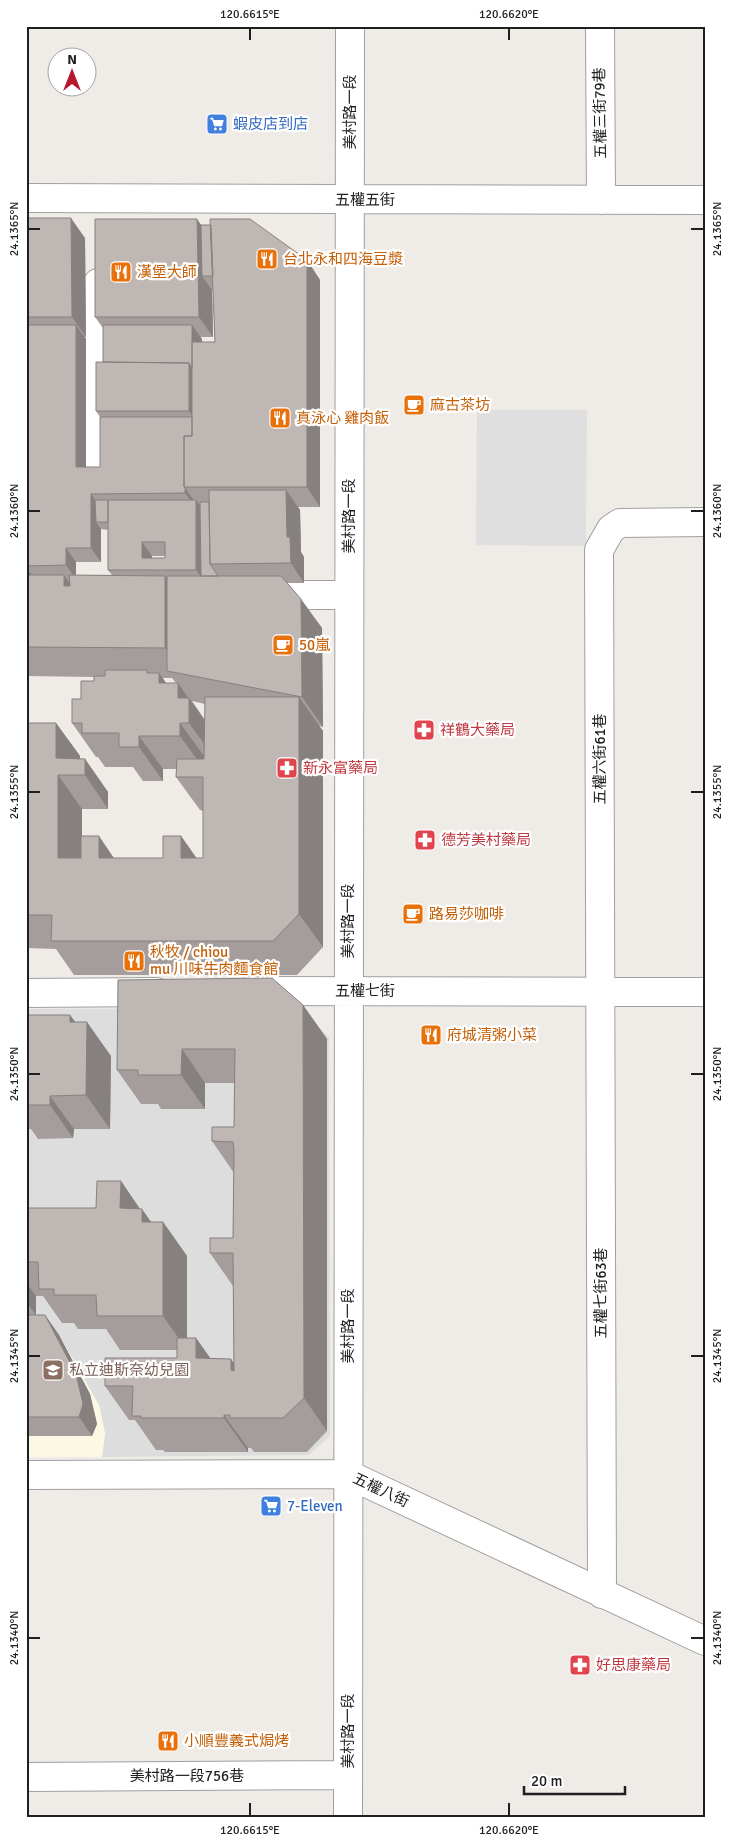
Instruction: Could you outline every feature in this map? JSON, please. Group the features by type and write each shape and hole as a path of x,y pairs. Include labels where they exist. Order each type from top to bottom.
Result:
{"street":[{"name":"美村路一段","path":"348,1817 350,26"},
{"name":"五權三街79巷","path":"600,26 601,200"},
{"name":"五權五街","path":"26,198 98,209 349,200 705,200"},
{"path":"98,258 98,475"},
{"name":"五權六街61巷","path":"600,992 599,550 611,529 620,523 705,522"},
{"path":"231,595 348,595"},
{"path":"26,993 184,992"},
{"name":"五權七街","path":"222,992 705,992"},
{"name":"五權七街63巷","path":"600,992 602,1594"},
{"name":"五權八街","path":"26,1474 347,1474 705,1641"},
{"name":"美村路一段756巷","path":"26,1777 348,1775"}],"shaded area":[{"path":"477,410 587,410 586,546 476,545"},
{"path":"298,1008 329,1037 330,1436 309,1455 102,1457 105,1433 99,1405 59,1335 26,1331 26,1009"},
{"name":"私立迪斯奈幼兒園","path":"26,1331 59,1335 99,1405 105,1433 102,1457 26,1457"}],"building":[{"path":"26,218 71,218 72,317 26,317"},
{"path":"95,219 197,219 199,317 95,317"},
{"path":"210,219 250,219 307,260 307,487 184,487 184,436 192,436 192,342 215,342"},
{"path":"201,225 211,225 213,276 202,276"},
{"path":"26,325 76,325 76,467 100,467 100,417 192,417 192,436 184,436 185,493 91,494 91,548 66,548 66,565 26,566"},
{"path":"103,325 192,325 192,368 189,363 103,362"},
{"path":"96,362 189,363 189,411 96,411"},
{"path":"209,490 286,490 287,537 290,537 291,563 210,564"},
{"path":"95,500 108,500 108,522 96,522"},
{"path":"108,500 196,500 196,570 108,570","holes":["142,542 165,542 165,558 142,558"]},
{"path":"200,502 209,502 210,564 218,576 201,576"},
{"path":"26,575 64,575 64,586 70,586 69,575 165,576 165,648 26,647"},
{"path":"167,576 281,576 301,599 302,697 167,671"},
{"path":"105,670 147,670 147,673 159,673 159,683 178,683 178,698 189,698 189,723 180,723 180,736 139,736 139,747 119,747 119,733 82,733 82,723 72,723 72,699 81,699 81,681 94,681 94,676 105,676"},
{"path":"205,697 299,697 299,914 273,941 51,941 52,915 26,915 26,723 56,723 56,758 85,759 85,775 58,775 58,858 81,858 81,836 99,836 99,858 163,858 163,836 181,836 181,858 203,858 203,777 176,777 177,759 204,759"},
{"path":"272,978 303,1005 304,1398 283,1418 230,1418 230,1415 224,1415 224,1418 141,1418 141,1416 132,1416 133,1386 105,1386 105,1358 177,1358 177,1338 196,1338 196,1358 231,1359 231,1370 234,1371 233,1253 210,1253 210,1238 233,1238 233,1142 212,1141 212,1127 234,1127 235,1049 182,1049 181,1075 138,1075 138,1070 117,1070 118,980"},
{"path":"26,1015 70,1015 70,1022 87,1022 86,1095 50,1096 50,1105 26,1105"},
{"path":"97,1181 121,1181 120,1208 142,1209 142,1222 163,1222 163,1316 97,1316 96,1295 54,1295 54,1289 39,1289 38,1262 26,1262 26,1208 96,1208"},
{"path":"26,1315 45,1315 76,1374 83,1404 79,1417 26,1417"}],"place":[{"name":"蝦皮店到店","path":"217,124"},
{"name":"台北永和四海豆漿","path":"267,259"},
{"name":"漢堡大師","path":"121,272"},
{"name":"麻古茶坊","path":"414,405"},
{"name":"真泳心 雞肉飯","path":"280,418"},
{"name":"50嵐","path":"283,645"},
{"name":"祥鶴大藥局","path":"424,730"},
{"name":"新永富藥局","path":"287,768"},
{"name":"德芳美村藥局","path":"425,840"},
{"name":"路易莎咖啡","path":"413,914"},
{"name":"秋牧 / chiou mu 川味牛肉麵食館","path":"134,961"},
{"name":"府城清粥小菜","path":"431,1035"},
{"name":"私立迪斯奈幼兒園","path":"53,1370"},
{"name":"7-Eleven","path":"271,1506"},
{"name":"好思康藥局","path":"580,1665"},
{"name":"小順豐義式焗烤","path":"168,1741"}]}
